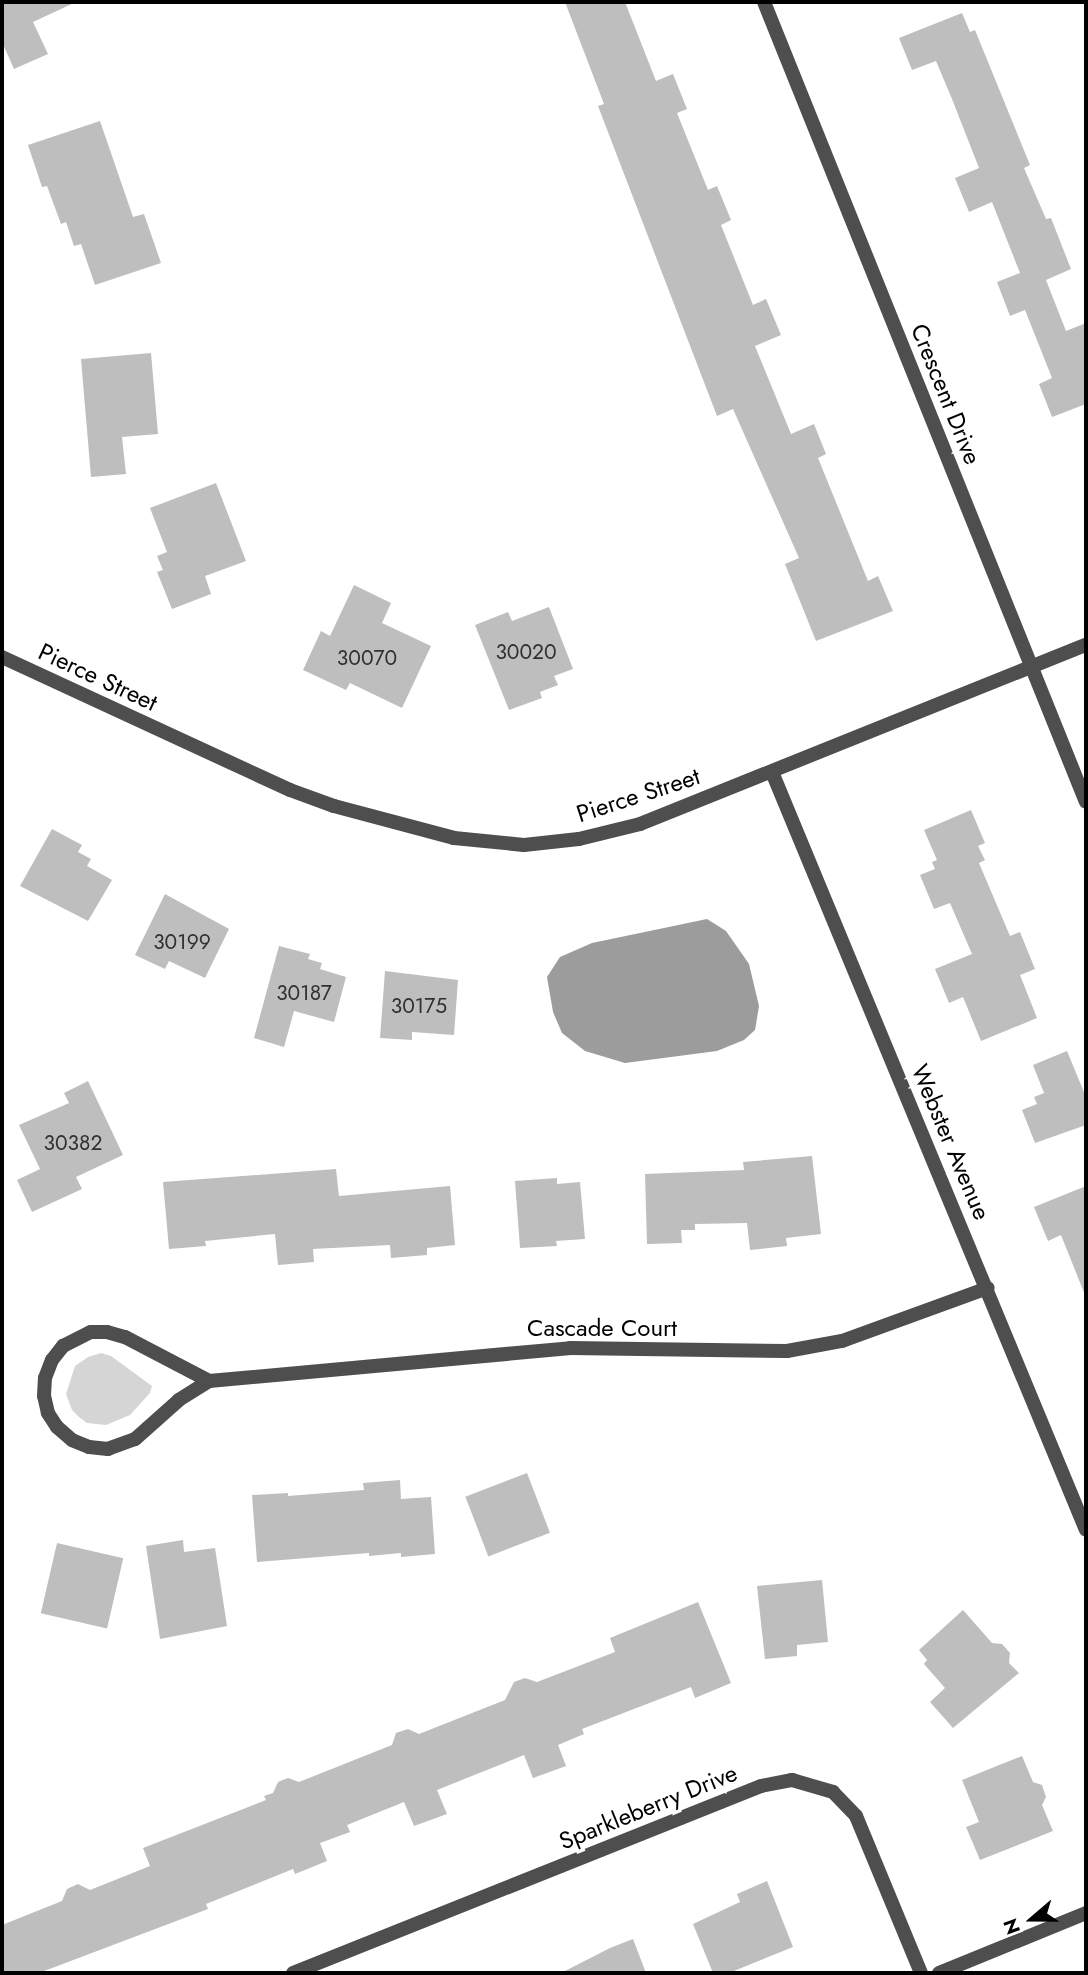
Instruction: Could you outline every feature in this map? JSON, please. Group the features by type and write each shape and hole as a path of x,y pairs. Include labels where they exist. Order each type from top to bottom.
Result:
{"street":[{"name":"Crescent Drive","path":"764,2 1086,802"},
{"name":"Pierce Street","path":"2,657 290,790 382,820 487,844 553,843 605,834 640,824 1086,645"},
{"name":"Webster Avenue","path":"772,772 1086,1530"},
{"name":"Cascade Court","path":"209,1381 125,1337 107,1332 91,1332 63,1346 52,1360 45,1378 44,1396 48,1413 57,1427 72,1440 89,1447 108,1449 135,1438 179,1400 209,1381 570,1348 787,1351 842,1341 988,1288"},
{"name":"Sparkleberry Drive","path":"293,1973 748,1791 792,1780 833,1792 856,1816 921,1973"},
{"path":"939,1973 1086,1913"}],"shaded area":[{"path":"707,919 726,931 749,964 759,1006 755,1030 744,1040 717,1051 625,1063 585,1051 562,1033 553,1012 547,977 560,957 592,943"},
{"path":"101,1353 111,1356 152,1386 150,1393 130,1415 106,1425 87,1423 79,1417 72,1410 66,1394 75,1366 88,1357"}],"building":[{"path":"2,2 76,2 33,22 48,54 14,69 2,42"},
{"path":"565,2 625,2 656,81 673,74 687,109 677,113 708,190 717,186 731,220 721,225 753,305 766,299 781,335 755,346 791,434 814,424 826,454 818,458 868,581 878,576 893,611 816,641 785,564 799,558 733,409 717,416 598,106 604,104"},
{"path":"962,13 970,32 975,30 1030,165 1024,168 1046,219 1051,218 1071,269 1046,280 1066,331 1086,323 1086,404 1052,417 1039,384 1052,378 1025,310 1010,316 997,282 1020,273 992,202 969,212 955,178 979,168 952,99 936,61 912,70 899,38"},
{"path":"100,121 133,217 144,214 161,263 95,285 81,244 74,246 66,222 61,224 47,186 42,187 28,145"},
{"path":"151,353 158,434 122,437 126,474 91,477 81,359"},
{"path":"216,483 246,561 205,576 211,594 172,609 157,572 163,570 157,556 167,552 150,508"},
{"path":"354,585 391,603 382,623 431,646 402,708 350,683 346,690 303,670 321,631 330,636"},
{"path":"549,607 573,669 554,676 558,685 540,692 542,698 509,710 475,625 508,612 512,621"},
{"path":"971,810 985,843 978,846 985,860 979,863 1010,936 1020,932 1035,969 1020,975 1037,1018 981,1041 963,997 949,1003 935,969 972,954 950,903 934,909 920,875 935,869 932,862 937,860 924,830"},
{"path":"52,829 82,845 78,852 91,859 87,866 112,880 88,921 20,886"},
{"path":"165,894 229,929 205,978 169,961 165,969 135,955"},
{"path":"279,946 310,954 308,959 322,963 320,969 346,977 334,1022 294,1011 284,1047 254,1038"},
{"path":"385,971 458,980 454,1035 412,1032 412,1040 380,1038"},
{"path":"1067,1051 1086,1097 1086,1125 1035,1143 1022,1110 1037,1104 1034,1097 1044,1093 1033,1065"},
{"path":"88,1081 123,1155 76,1177 82,1189 32,1212 17,1180 40,1169 19,1125 69,1103 64,1093"},
{"path":"812,1156 821,1234 786,1238 787,1246 750,1250 747,1223 695,1224 695,1230 681,1230 682,1243 647,1244 645,1174 744,1170 743,1162"},
{"path":"336,1169 339,1196 450,1186 455,1245 427,1248 427,1255 391,1258 390,1245 313,1249 314,1262 278,1265 275,1234 205,1241 206,1246 169,1249 163,1182"},
{"path":"557,1178 557,1184 580,1182 585,1239 556,1241 557,1246 520,1248 515,1181"},
{"path":"1086,1186 1085,1295 1061,1235 1048,1241 1034,1207"},
{"path":"527,1473 550,1533 488,1556 465,1497"},
{"path":"400,1480 401,1499 431,1497 435,1554 401,1557 401,1553 369,1556 369,1553 257,1562 252,1495 288,1493 288,1496 364,1490 363,1483"},
{"path":"183,1540 184,1552 215,1548 227,1626 160,1639 146,1546"},
{"path":"57,1543 123,1558 107,1628 41,1613"},
{"path":"822,1580 828,1642 797,1645 797,1656 765,1659 757,1586"},
{"path":"698,1602 731,1683 695,1698 691,1687 582,1729 584,1734 558,1745 566,1766 533,1778 524,1755 437,1790 447,1814 414,1826 404,1802 347,1825 350,1832 320,1843 327,1861 295,1874 293,1869 206,1904 208,1909 39,1973 2,1973 2,1925 62,1901 67,1889 78,1884 90,1890 150,1866 143,1848 266,1800 264,1796 273,1793 278,1782 288,1778 299,1782 392,1745 396,1733 408,1729 419,1734 505,1700 514,1682 525,1678 537,1682 615,1652 610,1638"},
{"path":"963,1610 992,1643 1002,1644 1010,1653 1009,1663 1019,1673 953,1728 930,1702 945,1688 924,1664 927,1660 919,1650"},
{"path":"1022,1756 1033,1782 1042,1785 1046,1797 1042,1805 1053,1831 980,1860 966,1827 979,1822 962,1780"},
{"path":"767,1881 793,1947 729,1973 713,1973 693,1924 740,1902 737,1894"},
{"path":"633,1939 646,1973 561,1973 610,1948"}]}
